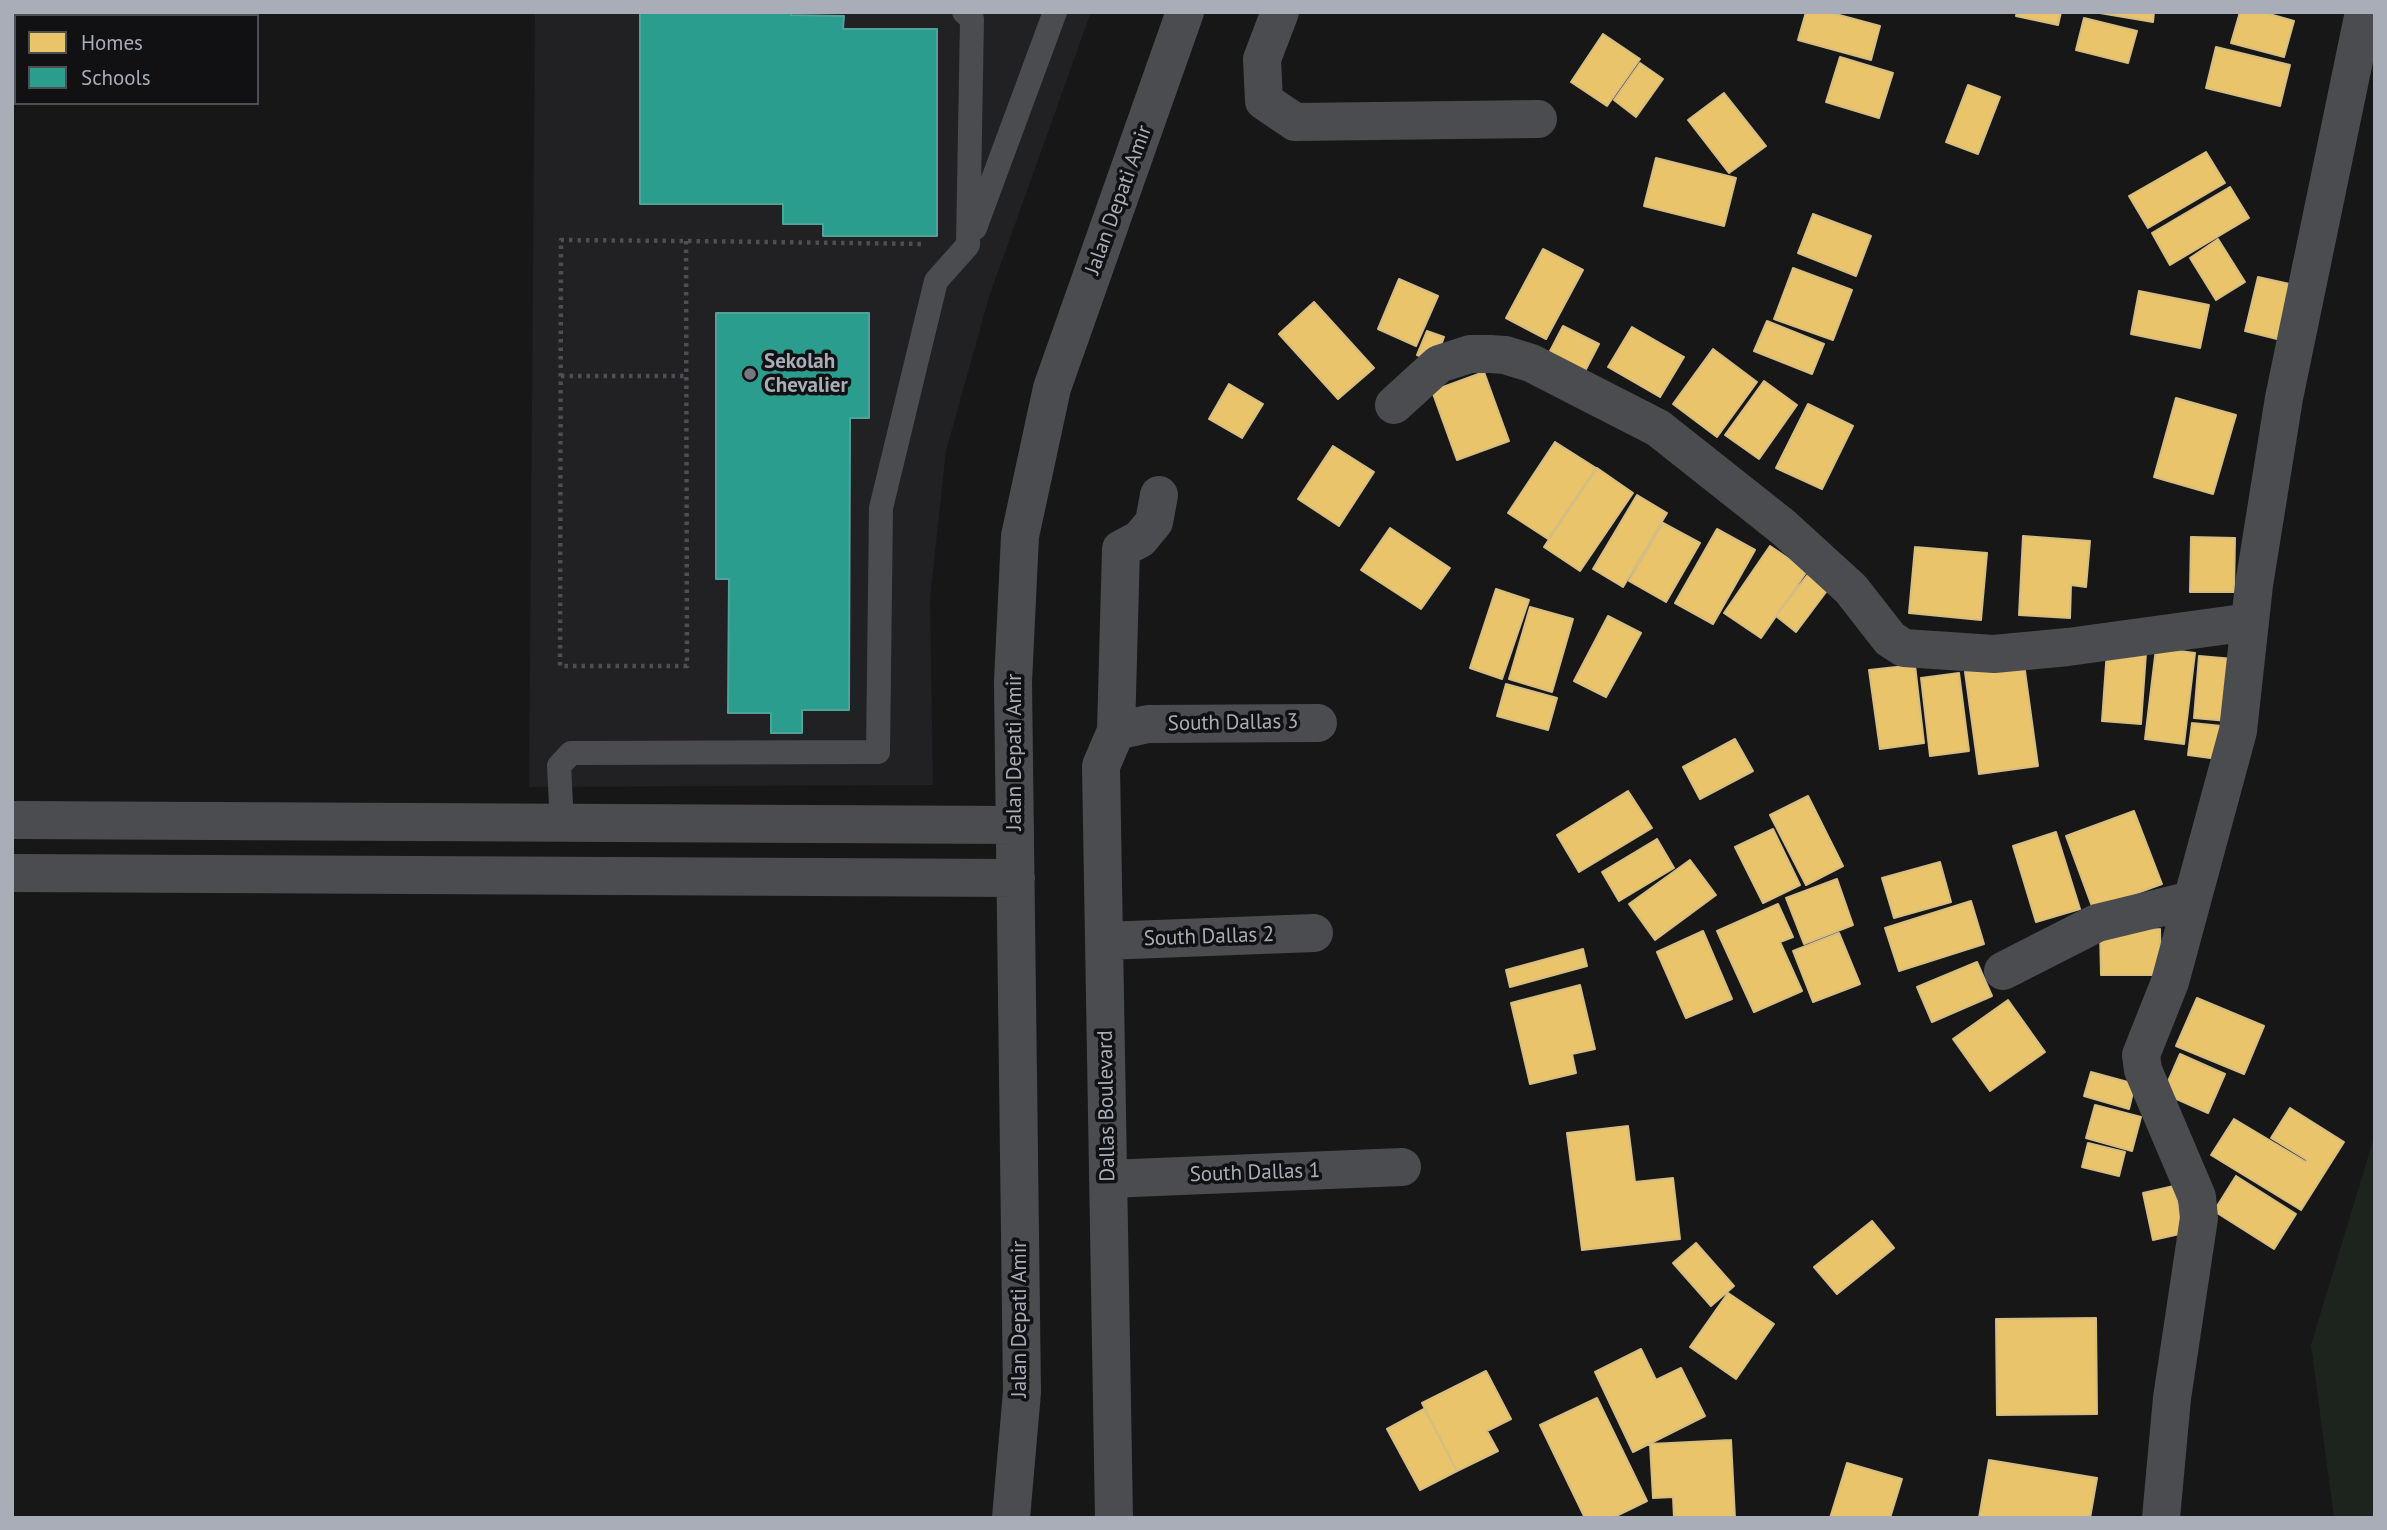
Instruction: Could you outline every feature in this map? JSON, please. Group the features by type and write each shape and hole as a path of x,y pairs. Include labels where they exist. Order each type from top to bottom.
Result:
{"street":[{"name":"Jalan Depati Amir","path":"1011,1518 1022,1392 1013,682 1020,536 1052,388 1185,12"},
{"path":"1280,12 1262,59 1264,101 1295,122 1538,119"},
{"path":"2161,1518 2172,1398 2199,1219 2197,1197 2143,1070 2141,1055 2170,982 2238,731 2250,622 2284,398 2364,12"},
{"path":"1394,405 1439,364 1470,354 1490,354 1531,363 1658,428 1783,527 1851,589 1890,639 1913,650 1994,653 2068,648 2250,622"},
{"path":"1132,728 1121,549 1140,539 1154,522 1159,495"},
{"name":"South Dallas 3","path":"1132,728 1318,723"},
{"name":"Dallas Boulevard","path":"1114,1518 1101,766 1132,728"},
{"path":"12,820 1015,825"},
{"path":"12,873 1016,878"},
{"path":"2003,971 2097,923 2192,900"},
{"name":"South Dallas 2","path":"1104,941 1314,933"},
{"name":"South Dallas 1","path":"1108,1180 1402,1167"}],"lane":[{"path":"964,12 972,19 968,244"},
{"path":"562,823 559,766 571,753 878,752 881,508 936,281 968,244 1055,12"}],"path":[{"path":"686,241 687,666 560,666 561,240 686,241 968,244"},
{"path":"561,376 687,376"}],"shaded area":[{"name":"Sekolah Chevalier","path":"535,12 1091,12 989,297 946,451 930,598 933,785 529,787"},
{"path":"2375,1134 2375,1518 2334,1518 2311,1345"}],"building: Homes":[{"path":"1806,12 1828,12 1880,26 1871,60 1798,40"},
{"path":"2017,12 2061,12 2058,25 2016,16"},
{"path":"2094,12 2154,12 2153,22"},
{"path":"2240,12 2262,12 2294,21 2284,57 2231,43"},
{"path":"2084,18 2137,31 2128,63 2076,50"},
{"path":"1603,34 1640,59 1607,106 1571,82"},
{"path":"2216,47 2290,65 2280,106 2206,88"},
{"path":"1840,57 1893,73 1879,118 1826,102"},
{"path":"1640,63 1663,79 1636,117 1614,100"},
{"path":"1968,85 2000,97 1978,154 1946,142"},
{"path":"1724,93 1766,146 1729,173 1688,120"},
{"path":"2206,152 2225,183 2148,228 2129,196"},
{"path":"1656,158 1736,178 1724,226 1644,206"},
{"path":"2230,187 2249,218 2170,265 2152,233"},
{"path":"1813,214 1871,236 1856,276 1798,253"},
{"path":"2218,239 2245,282 2216,300 2190,258"},
{"path":"1543,249 1583,270 1546,339 1506,318"},
{"path":"1793,268 1852,290 1833,340 1774,319"},
{"path":"2258,277 2294,285 2281,340 2245,331"},
{"path":"1399,279 1438,296 1416,346 1378,329"},
{"path":"2139,291 2209,305 2200,348 2131,334"},
{"path":"1314,302 1374,368 1338,399 1279,334"},
{"path":"1767,321 1824,344 1812,374 1754,351"},
{"path":"1563,326 1599,344 1584,373 1548,355"},
{"path":"1632,327 1684,357 1660,397 1608,367"},
{"path":"1427,331 1444,337 1435,362 1417,355"},
{"path":"1713,349 1757,382 1717,437 1673,404"},
{"path":"1484,372 1509,441 1457,460 1432,391"},
{"path":"1764,381 1797,405 1759,459 1725,435"},
{"path":"1229,384 1263,404 1242,438 1209,419"},
{"path":"2176,398 2236,415 2213,494 2154,477"},
{"path":"1808,404 1853,426 1822,489 1776,468"},
{"path":"1555,442 1596,468 1548,539 1508,513"},
{"path":"1333,446 1374,472 1339,526 1298,499"},
{"path":"1597,468 1633,493 1580,571 1544,547"},
{"path":"1637,495 1667,513 1623,587 1593,569"},
{"path":"1663,523 1700,543 1666,602 1629,581"},
{"path":"1390,528 1450,568 1421,609 1361,570"},
{"path":"1717,529 1755,550 1713,624 1675,603"},
{"path":"2023,536 2090,541 2086,587 2071,585 2070,618 2019,615"},
{"path":"2191,537 2235,538 2234,592 2190,592"},
{"path":"1770,546 1807,571 1761,638 1724,613"},
{"path":"1915,547 1987,553 1981,620 1909,613"},
{"path":"1809,573 1829,588 1796,632 1776,616"},
{"path":"1496,589 1529,600 1502,679 1470,668"},
{"path":"1530,607 1573,619 1552,692 1509,679"},
{"path":"1608,616 1641,633 1606,697 1574,681"},
{"path":"2156,648 2195,653 2184,744 2145,739"},
{"path":"2107,650 2146,653 2141,724 2102,721"},
{"path":"2199,656 2234,659 2228,721 2194,718"},
{"path":"2024,664 2038,766 1979,774 1965,672"},
{"path":"1915,665 1924,743 1880,749 1869,670"},
{"path":"1959,673 1969,751 1930,756 1921,678"},
{"path":"1506,684 1557,698 1548,730 1497,716"},
{"path":"2192,723 2222,726 2218,759 2188,755"},
{"path":"1735,739 1753,771 1700,799 1683,767"},
{"path":"1628,791 1652,828 1579,872 1557,835"},
{"path":"1808,796 1843,866 1806,885 1770,815"},
{"path":"2134,811 2162,884 2093,909 2066,836"},
{"path":"1773,829 1800,885 1763,903 1735,847"},
{"path":"2056,832 2080,909 2036,922 2013,846"},
{"path":"1657,839 1674,868 1619,901 1602,872"},
{"path":"1690,860 1716,895 1655,940 1629,904"},
{"path":"1940,862 1951,902 1894,918 1882,878"},
{"path":"1837,879 1853,925 1804,944 1786,898"},
{"path":"1971,901 1984,944 1899,971 1885,928"},
{"path":"1778,904 1793,937 1780,942 1802,991 1754,1012 1717,931"},
{"path":"2160,929 2161,975 2101,975 2100,930"},
{"path":"1703,931 1732,999 1686,1018 1657,952"},
{"path":"1839,933 1860,984 1813,1002 1793,951"},
{"path":"1583,949 1587,966 1510,987 1506,970"},
{"path":"1977,962 1992,996 1932,1022 1917,987"},
{"path":"1580,985 1595,1049 1572,1054 1576,1073 1530,1084 1511,1003"},
{"path":"2197,998 2264,1026 2244,1074 2176,1046"},
{"path":"2008,1000 2045,1052 1990,1091 1953,1039"},
{"path":"2180,1054 2225,1074 2208,1113 2163,1093"},
{"path":"2091,1072 2135,1084 2129,1109 2084,1096"},
{"path":"2095,1105 2141,1117 2132,1151 2086,1138"},
{"path":"2290,1108 2344,1142 2301,1210 2211,1155 2234,1119 2306,1162 2307,1160 2271,1138"},
{"path":"1628,1126 1635,1182 1673,1178 1680,1239 1582,1250 1567,1133"},
{"path":"2088,1143 2125,1152 2119,1176 2082,1167"},
{"path":"2236,1176 2296,1214 2274,1249 2214,1211"},
{"path":"2174,1186 2184,1233 2153,1240 2143,1193"},
{"path":"1872,1221 1894,1248 1837,1294 1814,1267"},
{"path":"1696,1243 1734,1286 1711,1306 1673,1263"},
{"path":"1728,1293 1774,1324 1736,1379 1690,1347"},
{"path":"2096,1318 2097,1414 1997,1415 1996,1319"},
{"path":"1641,1349 1656,1380 1681,1368 1705,1416 1633,1452 1595,1372"},
{"path":"1486,1371 1511,1419 1487,1431 1498,1451 1457,1471 1422,1403"},
{"path":"1597,1398 1647,1501 1612,1518 1585,1518 1540,1425"},
{"path":"1424,1409 1457,1471 1420,1490 1387,1429"},
{"path":"1731,1440 1735,1518 1674,1518 1673,1497 1653,1498 1650,1444"},
{"path":"1989,1460 2097,1478 2090,1518 1979,1518"},
{"path":"1847,1463 1902,1479 1890,1518 1830,1518"}],"building: Schools":[{"path":"640,12 791,12 791,15 844,16 843,29 937,29 937,236 823,236 823,224 783,224 783,204 640,204"},
{"path":"716,313 869,313 869,418 850,418 849,710 802,710 802,733 771,733 771,713 728,713 729,579 716,579"}],"place":[{"name":"Sekolah Chevalier","path":"750,374"}]}
